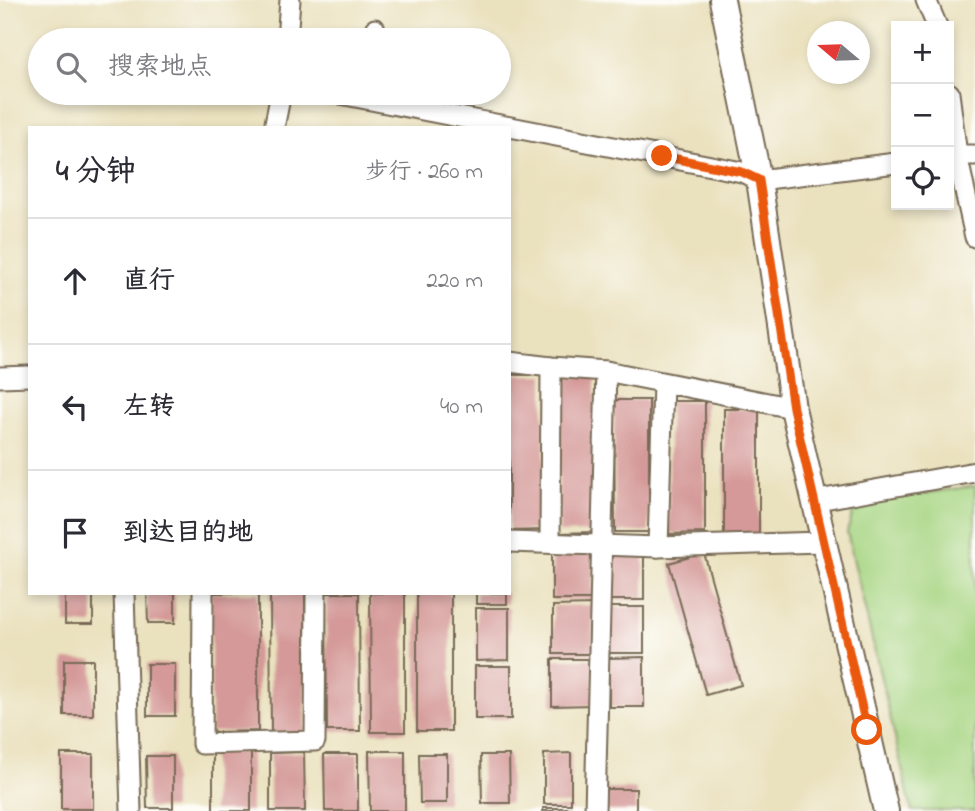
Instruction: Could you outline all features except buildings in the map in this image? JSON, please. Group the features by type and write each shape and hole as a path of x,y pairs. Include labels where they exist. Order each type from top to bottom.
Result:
{"street":[{"path":"288,28 290,0"},
{"path":"722,0 759,180 793,408 886,811"},
{"path":"926,0 935,21"},
{"path":"274,126 279,105"},
{"path":"411,105 742,172 759,180 891,164"},
{"path":"954,121 975,237"},
{"path":"511,362 606,371 793,408"},
{"path":"550,543 551,367"},
{"path":"595,811 606,371"},
{"path":"0,377 28,376"},
{"path":"658,547 663,383"},
{"path":"813,501 975,472"},
{"path":"511,542 658,547 823,542"},
{"path":"124,595 131,811"},
{"path":"203,595 202,744 315,741 316,595"}],"green space":[{"path":"975,486 975,811 912,811 847,532 856,503"}],"route":[{"path":"662,156 742,172 759,180 793,408 867,730"}]}
